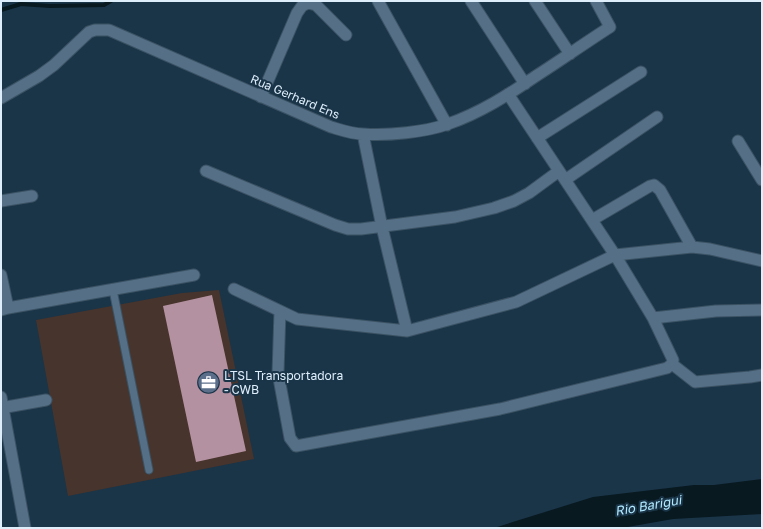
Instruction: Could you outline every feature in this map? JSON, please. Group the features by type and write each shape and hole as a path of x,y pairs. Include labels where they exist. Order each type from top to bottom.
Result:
{"street":[{"path":"378,1 447,125"},
{"path":"471,1 525,84"},
{"path":"535,1 570,54"},
{"name":"Rua Gerhard Ens","path":"1,98 44,73 89,32 102,29 109,30 330,127 347,132 363,134 406,132 430,129 447,125 480,110 525,84 610,27 596,1"},
{"path":"261,96 297,13 302,6 308,3 316,5 346,35"},
{"path":"537,138 641,72"},
{"path":"280,311 278,372 290,438 296,446 500,409 667,368 672,364 673,360 654,318 615,255 508,94"},
{"path":"206,171 335,225 348,229 382,227 455,217 494,208 514,201 562,176 657,117"},
{"path":"363,134 382,227 407,331"},
{"path":"738,141 762,180"},
{"path":"592,220 650,186 654,186 660,190 692,247"},
{"path":"1,201 32,196"},
{"path":"234,289 297,319 407,331 516,302 615,255 692,247 710,249 762,261"},
{"path":"1,275 4,309 194,275"},
{"path":"654,318 716,311 762,310"},
{"path":"672,364 695,382 750,377 762,374"},
{"path":"25,528 2,404 46,400"}],"lane":[{"path":"113,290 149,470"}],"shaded area":[{"path":"219,290 254,459 68,496 36,320 182,293"}],"water":[{"name":"Rio Barigui","path":"762,479 762,514 673,519 622,528 494,528 593,497 694,485 714,485"}],"building":[{"path":"212,295 246,451 196,462 163,306"}],"waterway":[{"path":"1,10 21,4 50,6 104,5 111,1"}],"place":[{"name":"LTSL Transportadora - CWB","path":"208,383"}]}
